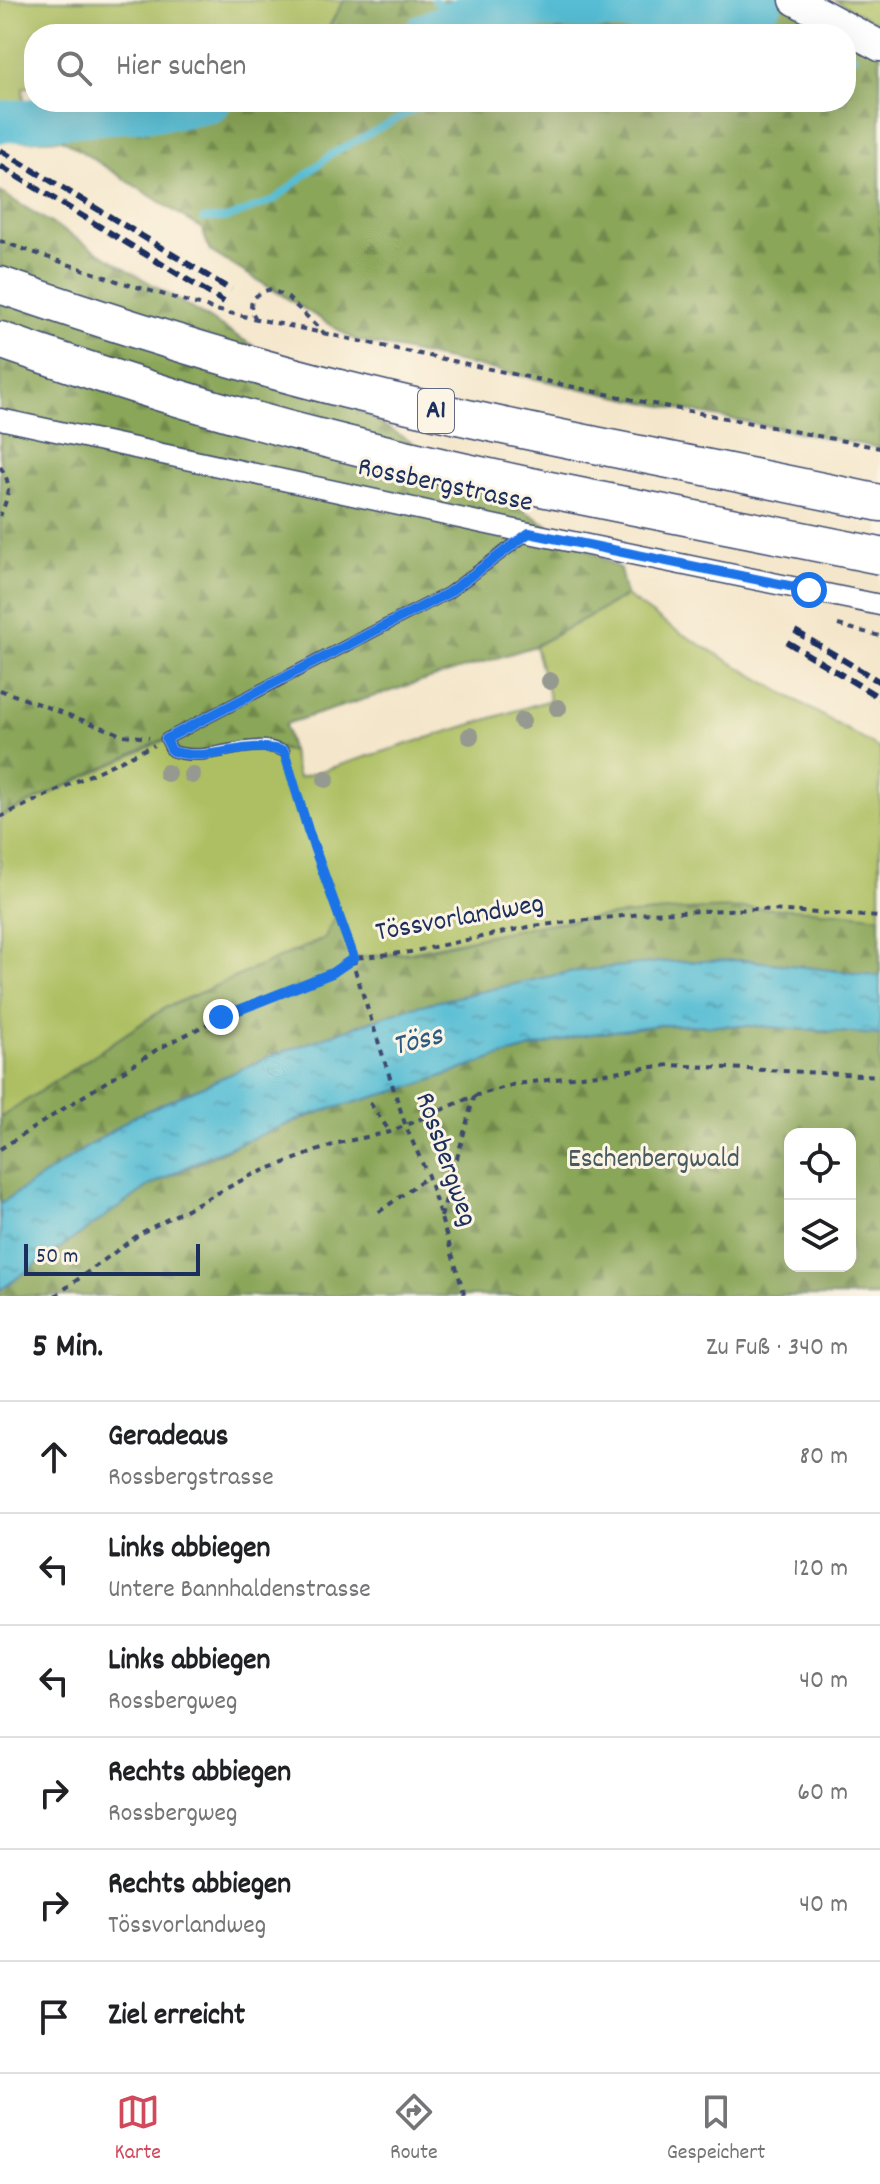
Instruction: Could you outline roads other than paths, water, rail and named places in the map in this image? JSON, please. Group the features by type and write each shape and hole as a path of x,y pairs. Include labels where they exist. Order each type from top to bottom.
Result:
{"highway":[{"name":"A1","path":"0,285 163,339 344,389 526,431 880,503"},
{"name":"A1","path":"0,340 147,389 331,440 485,476 880,556"}],"main road":[{"path":"797,1 839,24"},
{"path":"856,33 880,46"}],"street":[{"name":"Rossbergstrasse","path":"0,419 880,605"}],"lane":[{"path":"284,751 254,746 193,756 172,751 166,739 448,593 529,533"}],"water":[{"path":"23,104 24,112 64,112 66,133 26,136"},
{"name":"Töss","path":"746,960 880,976 880,1035 754,1026 659,1025 577,1036 495,1058 414,1086 313,1114 210,1155 149,1186 0,1290 0,1204 133,1117 271,1056 408,1008 569,972 660,962"}],"waterway":[{"path":"434,0 465,16"},
{"path":"447,24 465,16 517,7 719,11 748,7 762,0"},
{"path":"878,14 880,10"},
{"path":"0,122 126,112"},
{"path":"203,219 228,218 274,200 333,153 410,112"}],"railway":[{"path":"0,150 231,290"},
{"path":"0,166 224,302"},
{"path":"795,631 880,682"},
{"path":"787,642 880,698"}],"park label":[{"name":"Eschenbergwald","path":"654,1161"}]}
